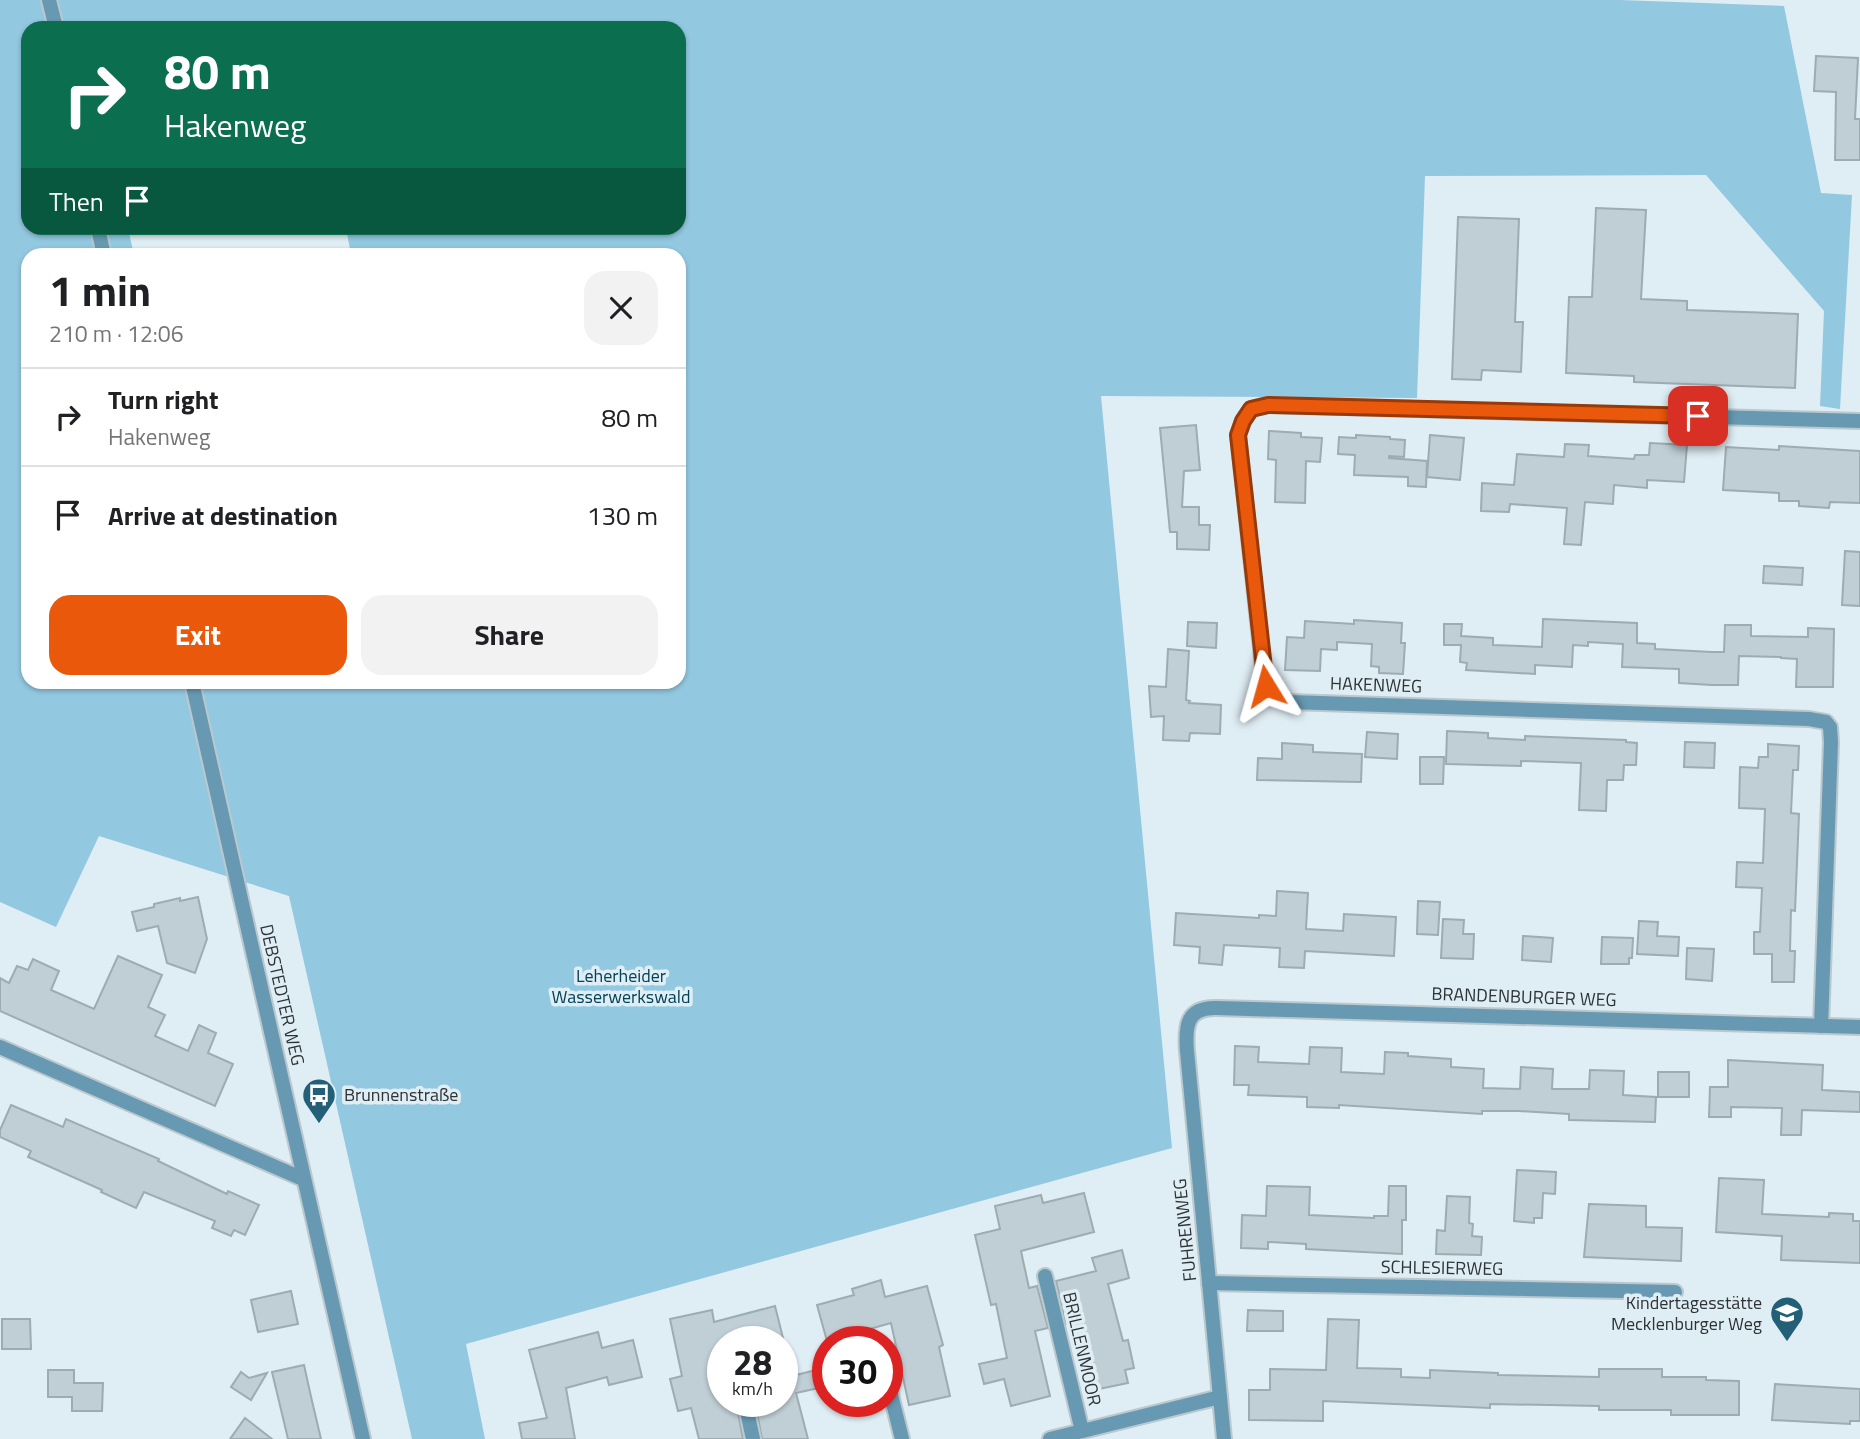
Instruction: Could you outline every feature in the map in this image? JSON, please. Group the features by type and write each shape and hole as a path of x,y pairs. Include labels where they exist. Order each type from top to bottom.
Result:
{"street":[{"path":"49,0 54,21"},
{"name":"HAKENWEG","path":"1821,1026 1832,742 1830,727 1826,722 1808,719 1290,702 1273,698 1264,677 1238,435 1251,409 1268,405 1860,421"},
{"name":"DEBSTEDTER WEG","path":"194,689 363,1439"},
{"name":"BRANDENBURGER WEG","path":"1190,1018 1204,1007 1860,1027"},
{"name":"FUHRENWEG","path":"1190,1018 1186,1038 1187,1051 1224,1439"},
{"path":"0,1047 303,1179"},
{"name":"BRILLENMOOR","path":"1045,1276 1082,1431"},
{"name":"SCHLESIERWEG","path":"1209,1283 1675,1292"},
{"name":"BRILLENMOOR","path":"1050,1439 1220,1397"},
{"path":"748,1417 753,1439"},
{"path":"896,1417 902,1439"}],"green space":[{"name":"Leherheider Wasserwerkswald","path":"0,0 1620,0 1784,6 1821,193 1852,195 1840,409 1820,406 1824,311 1706,175 1425,176 1417,398 1101,396 1172,1148 466,1344 485,1439 412,1439 289,896 99,836 56,927 0,902"}],"building":[{"path":"1816,56 1858,58 1855,119 1860,119 1860,160 1835,160 1836,92 1814,91"},
{"path":"1596,208 1646,210 1641,299 1687,301 1687,310 1798,314 1795,388 1634,382 1634,376 1566,373 1569,297 1592,297"},
{"path":"1458,217 1519,219 1515,322 1523,322 1521,372 1482,370 1481,380 1452,379"},
{"path":"1196,425 1200,470 1184,471 1182,507 1199,507 1199,525 1210,525 1209,550 1177,549 1177,532 1170,532 1160,428"},
{"path":"1269,431 1301,433 1301,437 1322,438 1320,462 1306,461 1305,503 1275,502 1276,460 1268,459"},
{"path":"1356,435 1405,440 1404,457 1389,458 1427,461 1426,487 1408,486 1408,477 1354,475 1355,455 1338,454 1339,437 1356,438"},
{"path":"1430,435 1464,438 1460,480 1427,477"},
{"path":"1650,443 1687,445 1684,482 1647,480 1647,488 1614,485 1613,504 1585,502 1581,545 1564,544 1567,508 1510,504 1509,512 1481,511 1482,483 1514,485 1517,454 1564,457 1565,444 1589,445 1588,456 1634,459 1635,455 1649,455"},
{"path":"1779,446 1860,451 1860,503 1830,502 1829,508 1799,506 1799,501 1779,501 1779,493 1723,490 1726,447 1779,450"},
{"path":"1845,551 1860,552 1860,606 1842,605"},
{"path":"1764,566 1803,568 1802,585 1763,583"},
{"path":"1543,619 1637,623 1637,643 1655,644 1655,649 1712,652 1724,652 1725,625 1751,625 1751,636 1808,637 1808,628 1834,629 1833,687 1796,687 1797,659 1781,657 1739,656 1738,685 1712,685 1679,683 1679,669 1622,667 1623,644 1588,642 1588,646 1573,645 1572,667 1535,665 1535,674 1466,670 1467,663 1460,662 1461,645 1444,645 1444,624 1462,624 1461,636 1493,638 1493,645 1542,647"},
{"path":"1354,620 1402,623 1401,643 1405,643 1403,674 1379,673 1379,667 1371,666 1372,644 1337,642 1337,650 1321,649 1320,671 1285,670 1287,637 1304,638 1305,621 1354,624"},
{"path":"1188,622 1217,623 1216,648 1187,646"},
{"path":"1168,649 1189,651 1186,700 1190,701 1189,703 1221,705 1220,734 1190,733 1189,741 1163,740 1164,716 1151,717 1149,686 1166,687"},
{"path":"1447,731 1488,733 1488,738 1525,740 1525,736 1626,740 1637,743 1636,765 1624,765 1623,780 1607,780 1606,811 1579,810 1581,763 1521,761 1521,766 1446,764"},
{"path":"1367,732 1398,734 1397,759 1365,757"},
{"path":"1685,742 1715,743 1714,768 1684,767"},
{"path":"1282,743 1313,745 1313,752 1362,754 1361,782 1257,780 1258,758 1282,759"},
{"path":"1768,744 1799,746 1798,770 1793,770 1791,813 1799,814 1795,911 1791,910 1790,951 1795,951 1794,982 1772,982 1772,954 1754,954 1754,932 1760,932 1762,888 1736,887 1737,862 1763,863 1765,809 1739,808 1740,767 1758,768 1759,757 1768,757"},
{"path":"1420,757 1444,757 1443,784 1420,784"},
{"path":"1277,891 1308,893 1306,929 1343,931 1344,914 1396,917 1394,956 1305,951 1304,968 1279,967 1280,948 1224,945 1222,965 1199,963 1200,947 1174,945 1176,913 1259,918 1259,915 1276,916"},
{"path":"198,897 207,939 195,973 167,963 158,926 137,931 132,912 180,898 180,901"},
{"path":"1418,901 1440,902 1438,935 1417,934"},
{"path":"1443,919 1464,920 1463,934 1474,934 1473,959 1441,958"},
{"path":"1639,921 1658,922 1657,936 1679,937 1678,956 1637,954"},
{"path":"1523,936 1553,938 1551,962 1522,960"},
{"path":"1602,937 1633,938 1629,964 1601,964"},
{"path":"1687,948 1714,949 1712,981 1686,979"},
{"path":"118,956 162,975 148,1007 165,1015 155,1036 188,1051 199,1025 216,1033 208,1053 233,1064 215,1106 0,1011 0,978 9,983 17,966 28,970 33,959 59,971 51,990 94,1009"},
{"path":"1235,1046 1259,1047 1258,1062 1309,1064 1310,1047 1342,1048 1341,1072 1384,1074 1385,1052 1451,1059 1451,1067 1484,1069 1483,1088 1520,1089 1521,1067 1553,1069 1552,1089 1589,1089 1590,1070 1624,1071 1623,1095 1656,1097 1655,1122 1569,1120 1569,1114 1518,1111 1482,1111 1482,1114 1339,1105 1339,1108 1307,1107 1307,1097 1248,1095 1249,1085 1234,1085"},
{"path":"1728,1060 1823,1065 1822,1090 1860,1092 1860,1112 1802,1110 1801,1135 1781,1135 1782,1108 1731,1107 1731,1117 1709,1117 1710,1087 1728,1087"},
{"path":"1658,1072 1689,1072 1689,1097 1658,1097"},
{"path":"11,1105 63,1127 66,1119 159,1159 158,1161 227,1194 228,1191 259,1205 245,1235 234,1230 231,1236 212,1228 215,1221 144,1192 136,1208 28,1157 31,1151 0,1137 0,1130"},
{"path":"1517,1170 1556,1172 1555,1194 1543,1193 1542,1218 1534,1218 1534,1223 1514,1221"},
{"path":"1719,1178 1764,1180 1762,1214 1829,1217 1829,1213 1853,1214 1853,1221 1860,1221 1860,1263 1781,1260 1782,1236 1716,1232"},
{"path":"1267,1186 1310,1187 1309,1215 1374,1218 1388,1216 1389,1186 1406,1186 1402,1254 1306,1249 1306,1244 1268,1242 1268,1249 1241,1248 1242,1215 1266,1216"},
{"path":"1084,1193 1094,1232 1021,1251 1029,1288 1037,1286 1048,1328 1035,1331 1050,1396 1011,1406 1004,1379 984,1384 979,1364 1007,1358 996,1304 991,1305 975,1235 1000,1229 995,1206 1041,1195 1043,1203"},
{"path":"1447,1196 1470,1197 1469,1223 1473,1224 1472,1236 1482,1237 1481,1255 1436,1254 1437,1230 1445,1231"},
{"path":"1589,1204 1646,1206 1646,1227 1682,1228 1681,1261 1584,1257"},
{"path":"1122,1250 1129,1278 1108,1284 1123,1341 1128,1340 1134,1368 1125,1370 1128,1383 1089,1391 1076,1324 1066,1324 1056,1281 1096,1271 1092,1258"},
{"path":"881,1280 885,1297 927,1286 943,1345 939,1347 950,1396 909,1405 903,1378 903,1326 892,1326 891,1323 880,1326 823,1326 817,1305 854,1295 852,1289"},
{"path":"291,1291 298,1324 258,1332 251,1300"},
{"path":"775,1306 780,1326 707,1326 707,1417 739,1417 743,1439 699,1439 691,1408 678,1411 670,1379 682,1376 670,1319 712,1310 714,1322"},
{"path":"1248,1310 1283,1311 1283,1331 1247,1331"},
{"path":"2,1319 30,1319 31,1349 2,1349"},
{"path":"1328,1319 1359,1320 1357,1368 1401,1369 1401,1377 1430,1378 1430,1370 1498,1375 1599,1377 1599,1369 1662,1369 1662,1377 1706,1377 1706,1380 1739,1381 1739,1415 1671,1415 1671,1410 1599,1410 1599,1406 1490,1404 1490,1408 1323,1401 1323,1421 1249,1420 1249,1390 1270,1390 1270,1369 1326,1370"},
{"path":"598,1332 602,1348 633,1340 642,1377 609,1385 607,1377 566,1388 575,1439 522,1439 519,1423 547,1418 529,1350"},
{"path":"304,1365 321,1439 288,1439 272,1372"},
{"path":"48,1370 74,1370 74,1383 103,1383 102,1411 72,1411 72,1397 48,1397"},
{"path":"812,1371 812,1390 798,1393 798,1374"},
{"path":"241,1372 249,1378 267,1373 251,1400 231,1387"},
{"path":"1775,1384 1860,1389 1860,1421 1850,1421 1850,1424 1772,1420"},
{"path":"798,1401 808,1439 762,1439 758,1417 798,1417"},
{"path":"245,1418 272,1439 230,1439"}],"place":[{"name":"Brunnenstraße","path":"319,1125"},
{"name":"Kindertagesstätte Mecklenburger Weg","path":"1787,1343"}],"route":[{"path":"1266,686 1238,435 1251,409 1268,405 1698,416"}]}
